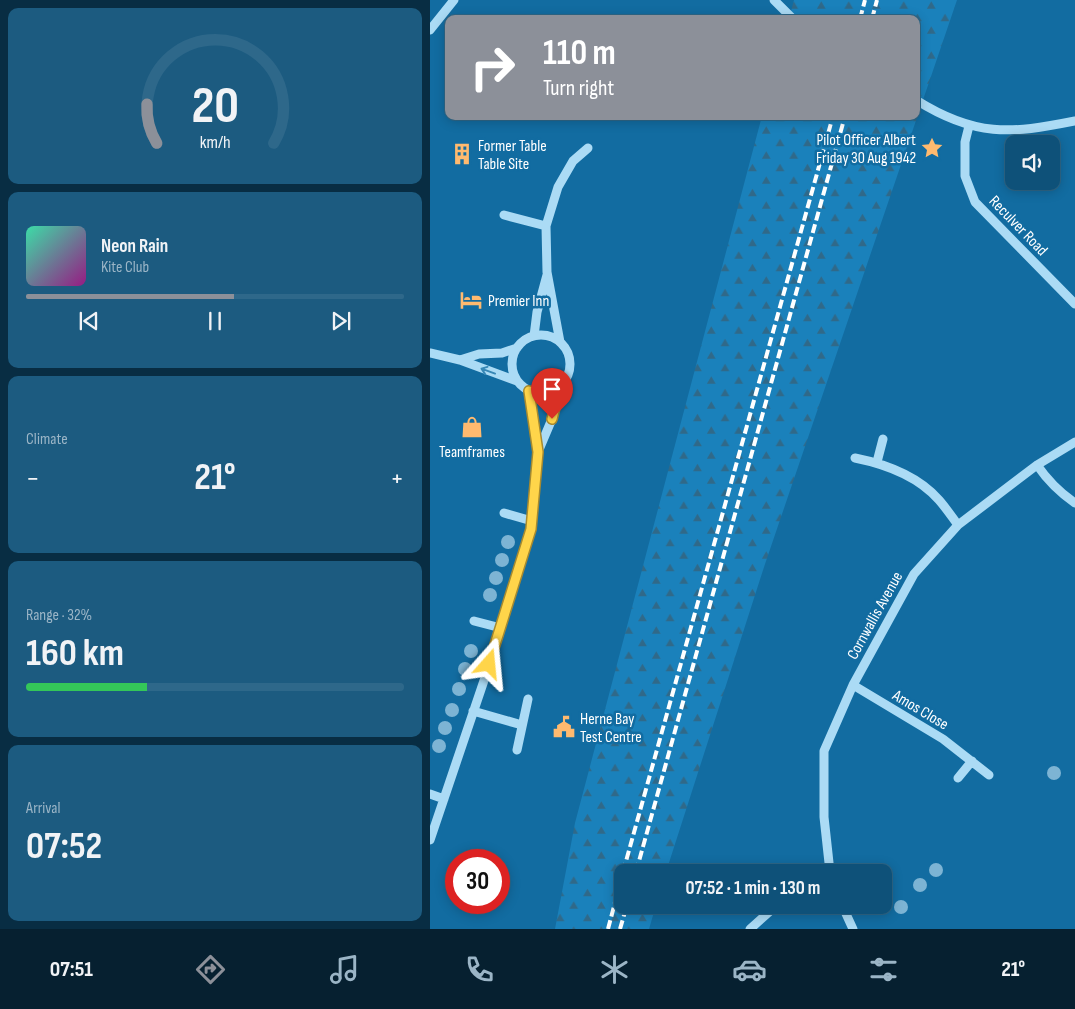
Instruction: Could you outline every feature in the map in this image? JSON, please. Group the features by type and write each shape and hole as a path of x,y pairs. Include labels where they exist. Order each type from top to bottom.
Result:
{"street":[{"path":"430,30 454,0"},
{"path":"774,0 789,15"},
{"path":"920,103 950,119 969,126 997,131 1034,129 1075,121"},
{"name":"Reculver Road","path":"969,126 965,142 964,176 975,202 1075,304"},
{"path":"560,342 547,272 546,226 558,187 573,161 588,148"},
{"path":"504,215 546,226"},
{"path":"534,336 537,312 547,272"},
{"path":"460,360 479,354 502,353 517,348 527,339 534,336 548,335 560,342 567,350 571,360 570,370 560,388 552,419 538,452"},
{"path":"517,348 513,359 513,371 517,381"},
{"path":"430,353 460,360 517,381 529,391 540,394 550,393 560,388"},
{"path":"430,840 501,628 531,529 538,452 529,391"},
{"path":"877,462 883,439"},
{"name":"Cornwallis Avenue","path":"829,864 824,817 824,751 853,685 914,574 958,525 1037,464 1075,442"},
{"path":"855,458 877,462 899,471 920,484 938,498 958,525"},
{"path":"1037,464 1046,478 1059,492 1075,503"},
{"path":"504,513 532,521"},
{"path":"474,621 501,628"},
{"name":"Amos Close","path":"853,685 943,739 989,775"},
{"path":"517,750 528,699"},
{"path":"472,712 522,724"},
{"path":"958,778 972,761"},
{"path":"430,794 444,799"},
{"path":"750,929 767,914"},
{"path":"846,914 853,929"}],"green space":[{"path":"794,0 957,0 920,109 920,15 790,15"},
{"path":"761,120 916,120 765,564 669,864 614,864 614,914 653,914 649,929 555,929 575,823"}],"railway":[{"path":"861,15 865,0"},
{"path":"873,15 877,0"},
{"path":"625,864 832,120"},
{"path":"638,864 844,120"},
{"path":"608,929 614,906"},
{"path":"620,929 624,914"}],"place":[{"name":"Pilot Officer Albert Friday 30 Aug 1942","path":"932,148"},
{"name":"Former Table Table Site","path":"462,154"},
{"name":"Premier Inn","path":"471,300"},
{"name":"Teamframes","path":"472,427"},
{"name":"Herne Bay Test Centre","path":"564,727"}],"route":[{"path":"489,664 531,529 538,452 529,391 540,394 550,393 560,388 552,419"}]}
